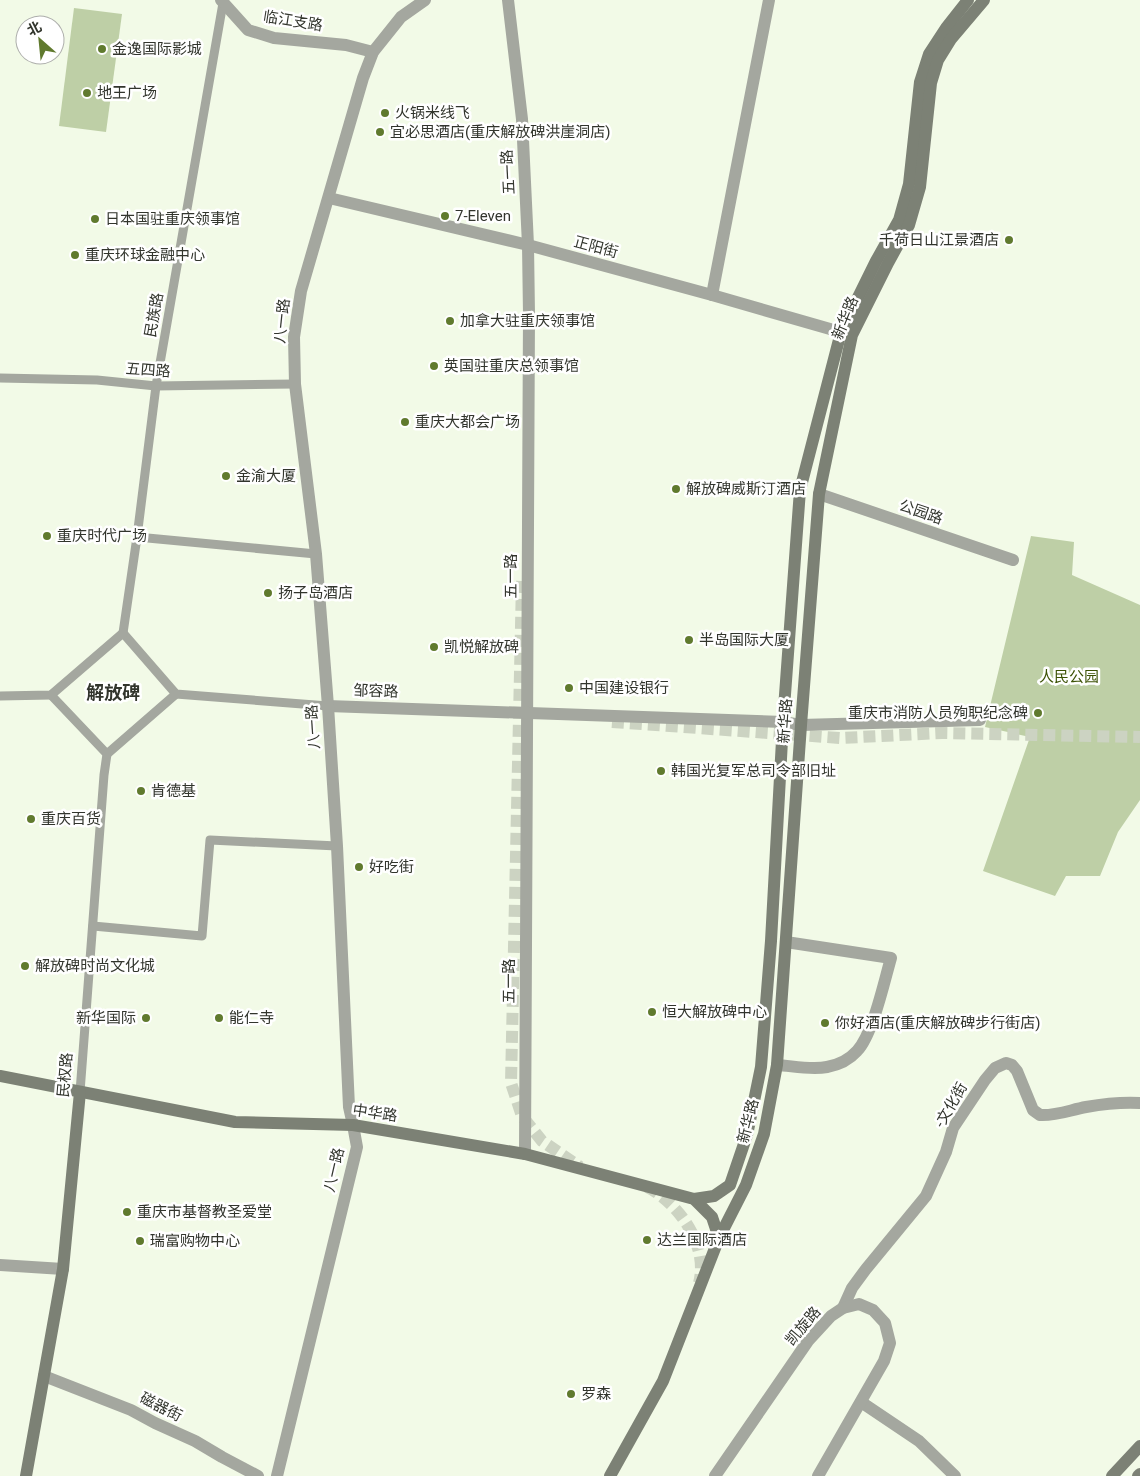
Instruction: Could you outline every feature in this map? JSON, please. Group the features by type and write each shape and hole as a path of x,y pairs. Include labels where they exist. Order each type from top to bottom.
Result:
{"main road":[{"name":"新华路","path":"694,1199 714,1196 730,1185 747,1135 761,1067 771,942 783,722 800,490 847,334 876,261 899,220 909,184 920,82 930,54 946,28 968,0"},
{"name":"新华路","path":"610,1476 663,1381 719,1238 746,1185 764,1134 777,1065 819,494 847,334 909,225 920,187 931,83 938,60 951,39 984,0"},
{"name":"中华路","path":"0,1076 235,1122 353,1125 525,1154 694,1199"},
{"name":"民权路","path":"26,1476 63,1269 80,1092"},
{"path":"694,1199 712,1217 719,1238"},
{"path":"1112,1476 1140,1446"}],"street":[{"name":"八一路","path":"278,1476 357,1147 349,1107 337,846 328,706 316,554 295,384 294,338 301,291 363,78 373,52 401,17 425,0"},
{"name":"五一路","path":"508,0 522,118 528,245 525,1154"},
{"path":"712,295 769,0"},
{"name":"临江支路","path":"222,2 248,30 274,38 346,45 373,52"},
{"name":"民族路","path":"122,633 137,537 156,386 222,2"},
{"name":"正阳街","path":"328,198 528,245 847,334"},
{"name":"五四路","path":"0,378 97,380 156,386 295,384"},
{"name":"公园路","path":"819,494 1013,560"},
{"path":"137,537 316,554"},
{"path":"0,696 51,695 122,633 176,694 107,754 51,695"},
{"name":"邹容路","path":"176,694 328,706 527,712 801,724"},
{"path":"801,724 980,720"},
{"name":"民权路","path":"80,1092 107,754"},
{"path":"93,926 202,936 210,840 337,846"},
{"path":"777,1065 814,1068 827,1067 845,1061 857,1052 865,1040 872,1022 891,958 786,942"},
{"name":"-文化街","path":"843,1308 852,1288 866,1269 926,1196 946,1152 954,1128 995,1068 1006,1063 1012,1065 1017,1071 1034,1110 1040,1115 1052,1115 1107,1104 1140,1103"},
{"path":"0,1265 63,1269"},
{"name":"凯旋路","path":"715,1476 808,1341 831,1316 843,1308 859,1304 873,1310 885,1323 890,1343 884,1361 818,1476"},
{"name":"磁器街","path":"44,1376 131,1410 195,1441 258,1476"},
{"path":"861,1402 919,1441 955,1476"}],"green space":[{"path":"74,8 122,14 106,132 59,126"},
{"name":"人民公园","path":"1031,536 1074,542 1072,575 1140,605 1140,800 1118,832 1100,876 1066,876 1055,896 983,871 1030,737 985,727"}],"tunnel":[{"path":"522,581 511,1083 522,1116 542,1141 580,1167"},
{"path":"612,722 840,738 942,733 1140,737"},
{"path":"647,1187 659,1194 670,1204 689,1227 700,1255 699,1283"}],"place":[{"name":"金逸国际影城","path":"102,49"},
{"name":"地王广场","path":"87,93"},
{"name":"火锅米线飞","path":"385,113"},
{"name":"宜必思酒店(重庆解放碑洪崖洞店)","path":"380,132"},
{"name":"7-Eleven","path":"445,216"},
{"name":"日本国驻重庆领事馆","path":"95,219"},
{"name":"千荷日山江景酒店","path":"1009,240"},
{"name":"重庆环球金融中心","path":"75,255"},
{"name":"加拿大驻重庆领事馆","path":"450,321"},
{"name":"英国驻重庆总领事馆","path":"434,366"},
{"name":"重庆大都会广场","path":"405,422"},
{"name":"金渝大厦","path":"226,476"},
{"name":"解放碑威斯汀酒店","path":"676,489"},
{"name":"重庆时代广场","path":"47,536"},
{"name":"扬子岛酒店","path":"268,593"},
{"name":"半岛国际大厦","path":"689,640"},
{"name":"凯悦解放碑","path":"434,647"},
{"name":"中国建设银行","path":"569,688"},
{"name":"重庆市消防人员殉职纪念碑","path":"1038,713"},
{"name":"韩国光复军总司令部旧址","path":"661,771"},
{"name":"肯德基","path":"141,791"},
{"name":"重庆百货","path":"31,819"},
{"name":"好吃街","path":"359,867"},
{"name":"解放碑时尚文化城","path":"25,966"},
{"name":"恒大解放碑中心","path":"652,1012"},
{"name":"新华国际","path":"146,1018"},
{"name":"能仁寺","path":"219,1018"},
{"name":"你好酒店(重庆解放碑步行街店)","path":"825,1023"},
{"name":"重庆市基督教圣爱堂","path":"127,1212"},
{"name":"达兰国际酒店","path":"647,1240"},
{"name":"瑞富购物中心","path":"140,1241"},
{"name":"罗森","path":"571,1394"}],"district":[{"name":"解放碑","path":"113,692"}]}
